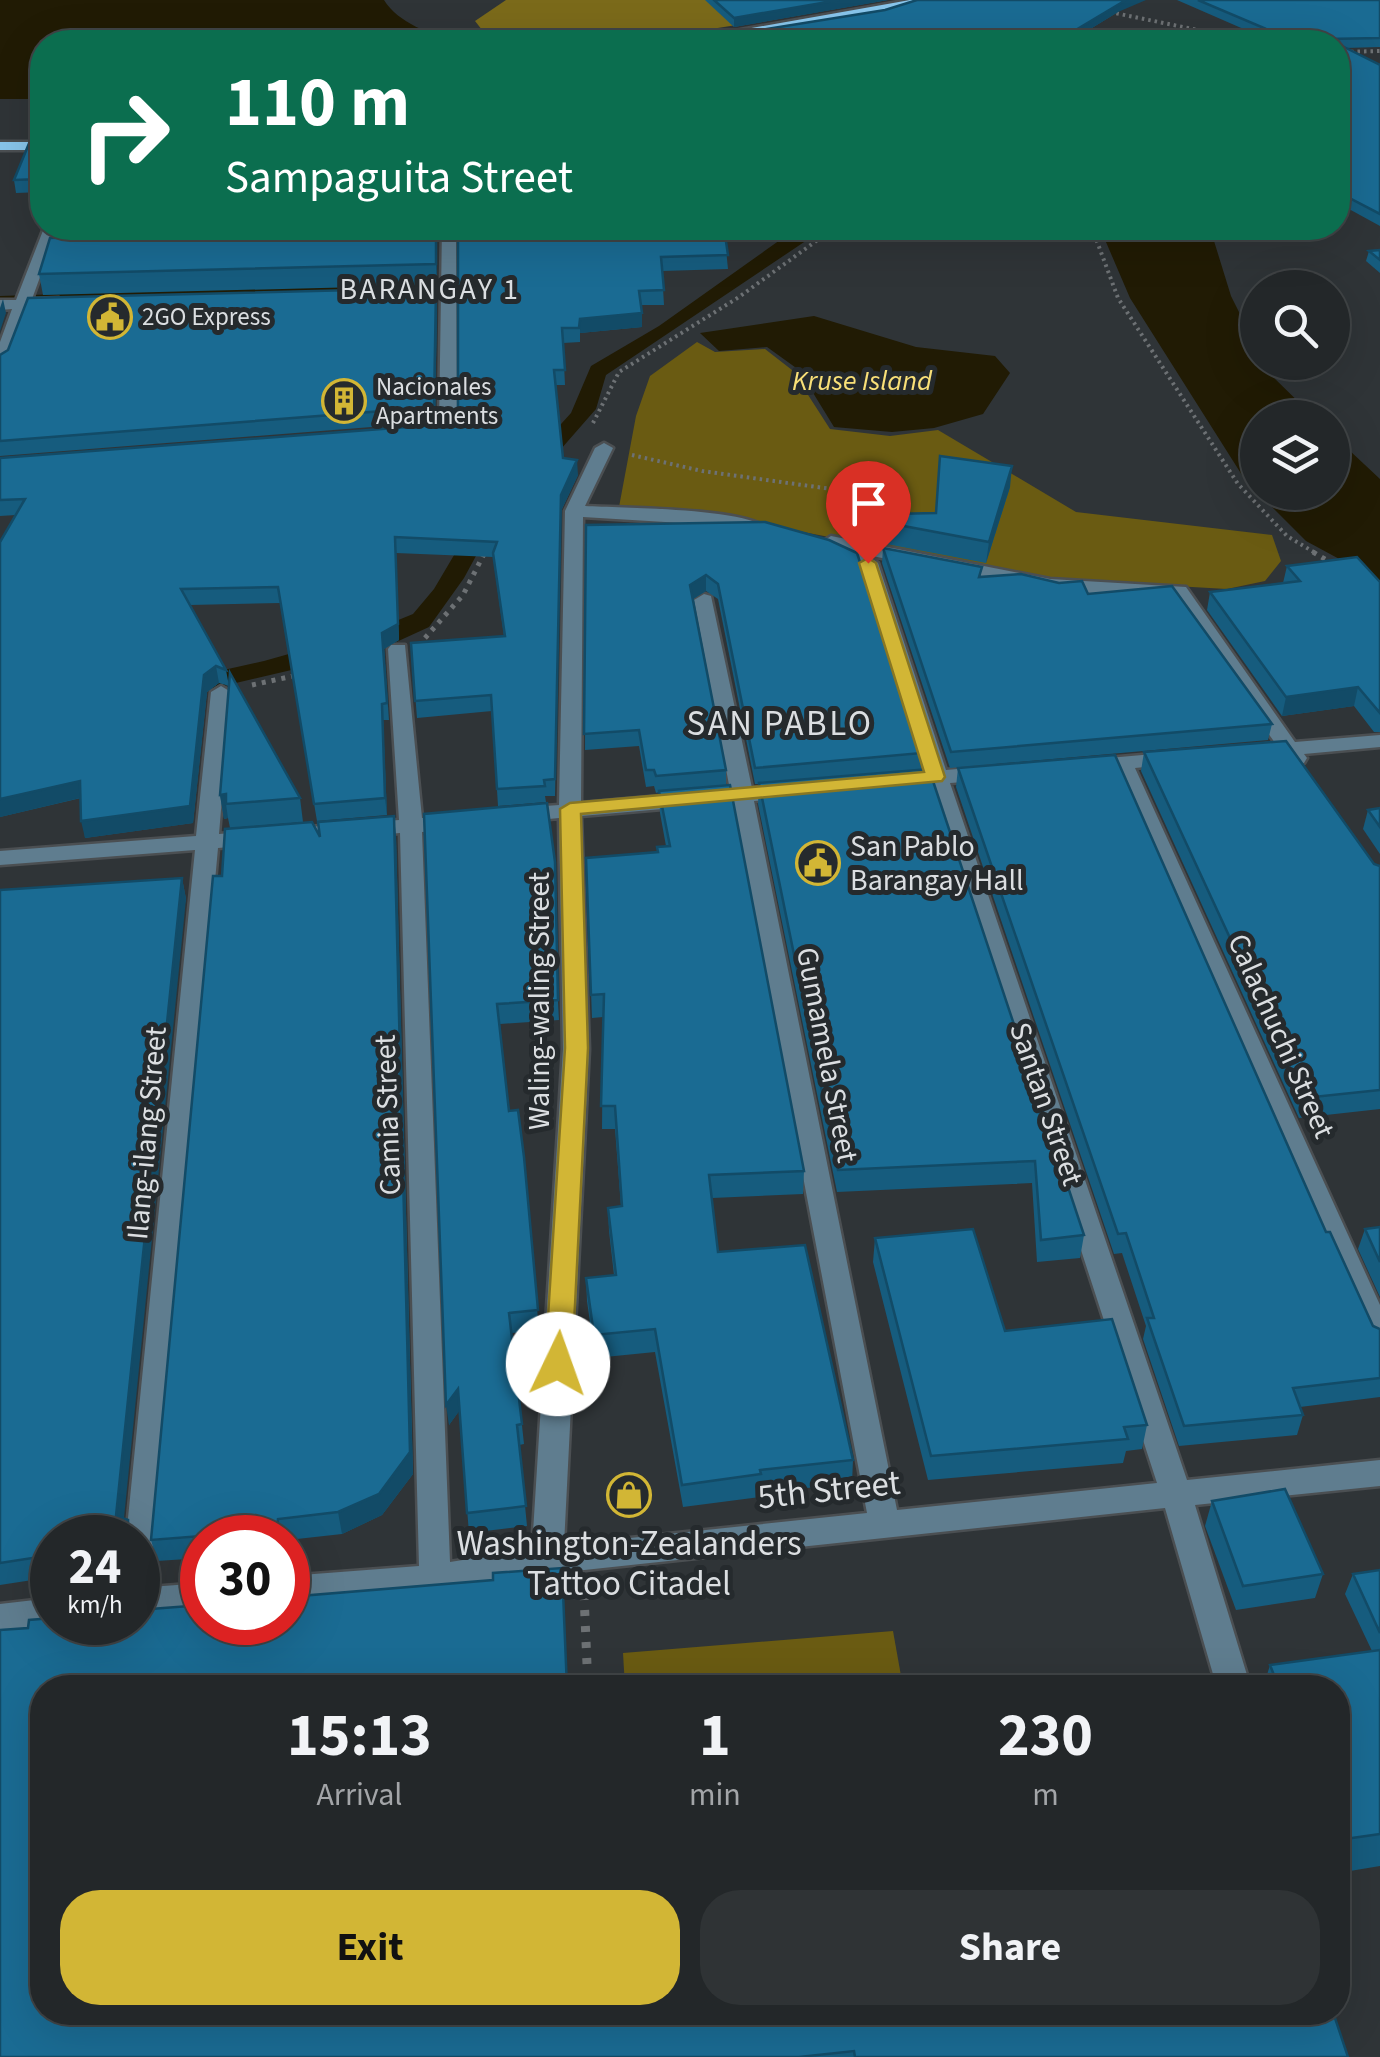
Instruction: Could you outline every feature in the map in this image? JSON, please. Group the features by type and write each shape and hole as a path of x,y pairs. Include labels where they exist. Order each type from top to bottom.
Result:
{"main road":[{"path":"751,30 926,0"},
{"path":"0,146 30,146"}],"street":[{"path":"759,30 763,28"},
{"path":"0,363 46,240"},
{"path":"410,433 448,430 449,240"},
{"path":"42,251 62,250"},
{"path":"430,294 449,293"},
{"path":"0,305 80,303"},
{"name":"Waling-waling Street","path":"547,1560 576,1048 570,809 574,511 604,448"},
{"path":"574,511 698,518 774,531"},
{"name":"Santan Street","path":"1230,1675 1180,1495 935,777 868,563 821,540 1050,586 1179,591 1290,748"},
{"name":"Gumamela Street","path":"704,600 884,1523"},
{"name":"Camia Street","path":"398,650 412,827 435,1578"},
{"name":"Ilang-ilang Street","path":"144,1515 221,692"},
{"path":"1234,753 1380,741"},
{"path":"1290,748 1312,780"},
{"path":"1066,767 1197,756"},
{"name":"Calachuchi Street","path":"1122,763 1380,1336"},
{"path":"878,783 1010,772"},
{"path":"0,858 412,827 820,788"},
{"name":"5th Street","path":"310,1588 435,1578 547,1560 884,1523 1380,1473"},
{"path":"0,1618 30,1615"}],"path":[{"path":"1107,11 1198,30"},
{"path":"1350,52 1380,51"},
{"path":"590,426 619,372 739,296 817,240"},
{"path":"1096,240 1118,298 1238,484 1287,536 1349,573"},
{"path":"604,448 702,471 896,498"},
{"path":"398,650 424,639 440,624 464,596 486,548"},
{"path":"221,692 300,674"},
{"path":"583,1557 588,1675"}],"shaded area":[{"path":"506,0 842,0 800,15 704,30 482,30 475,21"},
{"path":"697,342 715,352 765,349 792,370 830,429 890,436 938,430 1076,512 1272,535 1281,561 1265,581 1227,589 1051,579 698,512 619,507 636,416 650,376"},
{"path":"893,1631 901,1675 624,1675 623,1653"}],"water":[{"path":"0,0 384,0 406,21 424,30 30,30 30,99 0,99"},
{"path":"780,240 807,240 606,375 596,409 490,530 464,578 429,627 381,649 159,701 85,701 264,661 374,630 413,614 434,589 476,518 571,413 591,366 659,326"},
{"path":"1105,240 1214,240 1240,314 1240,380 1276,380 1297,400 1240,400 1240,472 1130,298"},
{"name":"Kruse Island","path":"814,316 916,347 995,356 1010,373 983,414 934,428 892,432 834,427 799,370 767,347 719,351 700,333"},
{"path":"1350,451 1380,479 1380,581 1306,541 1275,510 1350,510"}],"building":[{"path":"714,0 839,0 734,18"},
{"path":"917,0 1126,0 1076,30 760,30 885,10"},
{"path":"1198,0 1380,0 1380,38 1350,39 1350,30 1261,30 1264,28"},
{"path":"1350,50 1380,65 1380,214 1350,198"},
{"path":"30,141 30,179 14,180"},
{"path":"49,240 436,240 436,264 39,274"},
{"path":"458,240 726,240 728,255 661,257 664,290 639,291 642,313 580,319 579,328 562,328 565,370 554,370 563,458 577,460 561,495 555,779 544,780 545,786 497,789 491,695 415,701 411,643 505,636 493,553 497,542 395,537 398,624 382,633 387,703 382,704 385,798 314,804 278,587 181,589 226,670 216,666 204,675 190,806 81,821 80,781 0,799 0,542 25,499 0,500 0,458 447,424 458,418"},
{"path":"436,288 434,407 0,441 0,355 8,350 28,298"},
{"path":"940,456 1012,466 989,542 845,515 936,513"},
{"path":"765,522 829,540 857,553 922,753 755,768 718,584 706,575 690,585 726,770 656,776 654,770 646,770 639,730 584,734 586,525"},
{"path":"883,548 982,567 979,577 1021,574 1059,583 1082,581 1088,594 1172,586 1272,724 951,752"},
{"path":"1357,557 1380,582 1380,713 1358,687 1286,697 1210,592 1300,581 1287,566"},
{"path":"230,673 300,798 226,804 226,794 220,795"},
{"path":"1286,741 1374,864 1380,866 1380,1090 1304,1098 1144,752"},
{"path":"1115,755 1326,1232 1330,1232 1373,1326 1380,1329 1380,1378 1293,1388 1303,1415 1184,1426 1147,1318 1154,1318 1126,1233 1118,1234 958,768"},
{"path":"929,769 1084,1235 1041,1240 1035,1161 838,1170 759,783"},
{"path":"730,785 804,1171 709,1175 718,1252 805,1245 853,1460 760,1470 761,1474 682,1485 655,1329 594,1335 586,1278 616,1275 608,1208 622,1206 615,1106 601,1106 604,994 591,995 586,858 658,852 657,847 670,846 659,791"},
{"path":"547,803 555,862 558,1000 497,1004 509,1111 518,1110 538,1310 509,1313 522,1424 517,1425 526,1506 467,1513 458,1389 446,1405 424,814"},
{"path":"1380,808 1380,827 1368,810"},
{"path":"394,816 410,1452 379,1494 338,1512 180,1515 180,1538 160,1539 160,1515 153,1515 213,876 222,876 225,829 312,822 320,837 318,822"},
{"path":"182,878 116,1515 30,1515 30,1558 0,1563 0,890"},
{"path":"1380,1227 1380,1262 1365,1229"},
{"path":"973,1229 1005,1331 1112,1319 1147,1425 1124,1427 1128,1439 931,1456 875,1238"},
{"path":"1285,1489 1323,1574 1243,1586 1212,1501"},
{"path":"562,1568 566,1675 30,1675 30,2025 1337,2025 1348,2057 855,2057 854,2051 799,2057 0,2057 0,1630 28,1628 30,1620 30,1645 160,1645 160,1608 180,1607 180,1645 310,1645 310,1595 493,1580 493,1573"},
{"path":"1380,1570 1380,1633 1353,1574"},
{"path":"1380,1650 1380,1834 1350,1838 1350,1675 1274,1675 1270,1665"}],"waterway":[{"path":"0,299 461,284"}],"place":[{"name":"2GO Express","path":"110,317"},
{"name":"Nacionales Apartments","path":"344,401"},
{"name":"San Pablo Barangay Hall","path":"818,863"},
{"name":"Washington-Zealanders Tattoo Citadel","path":"629,1495"}],"district":[{"name":"BARANGAY 1","path":"430,289"},
{"name":"SAN PABLO","path":"780,724"}],"route":[{"path":"558,1364 576,1048 570,809 935,777 868,563"}]}
